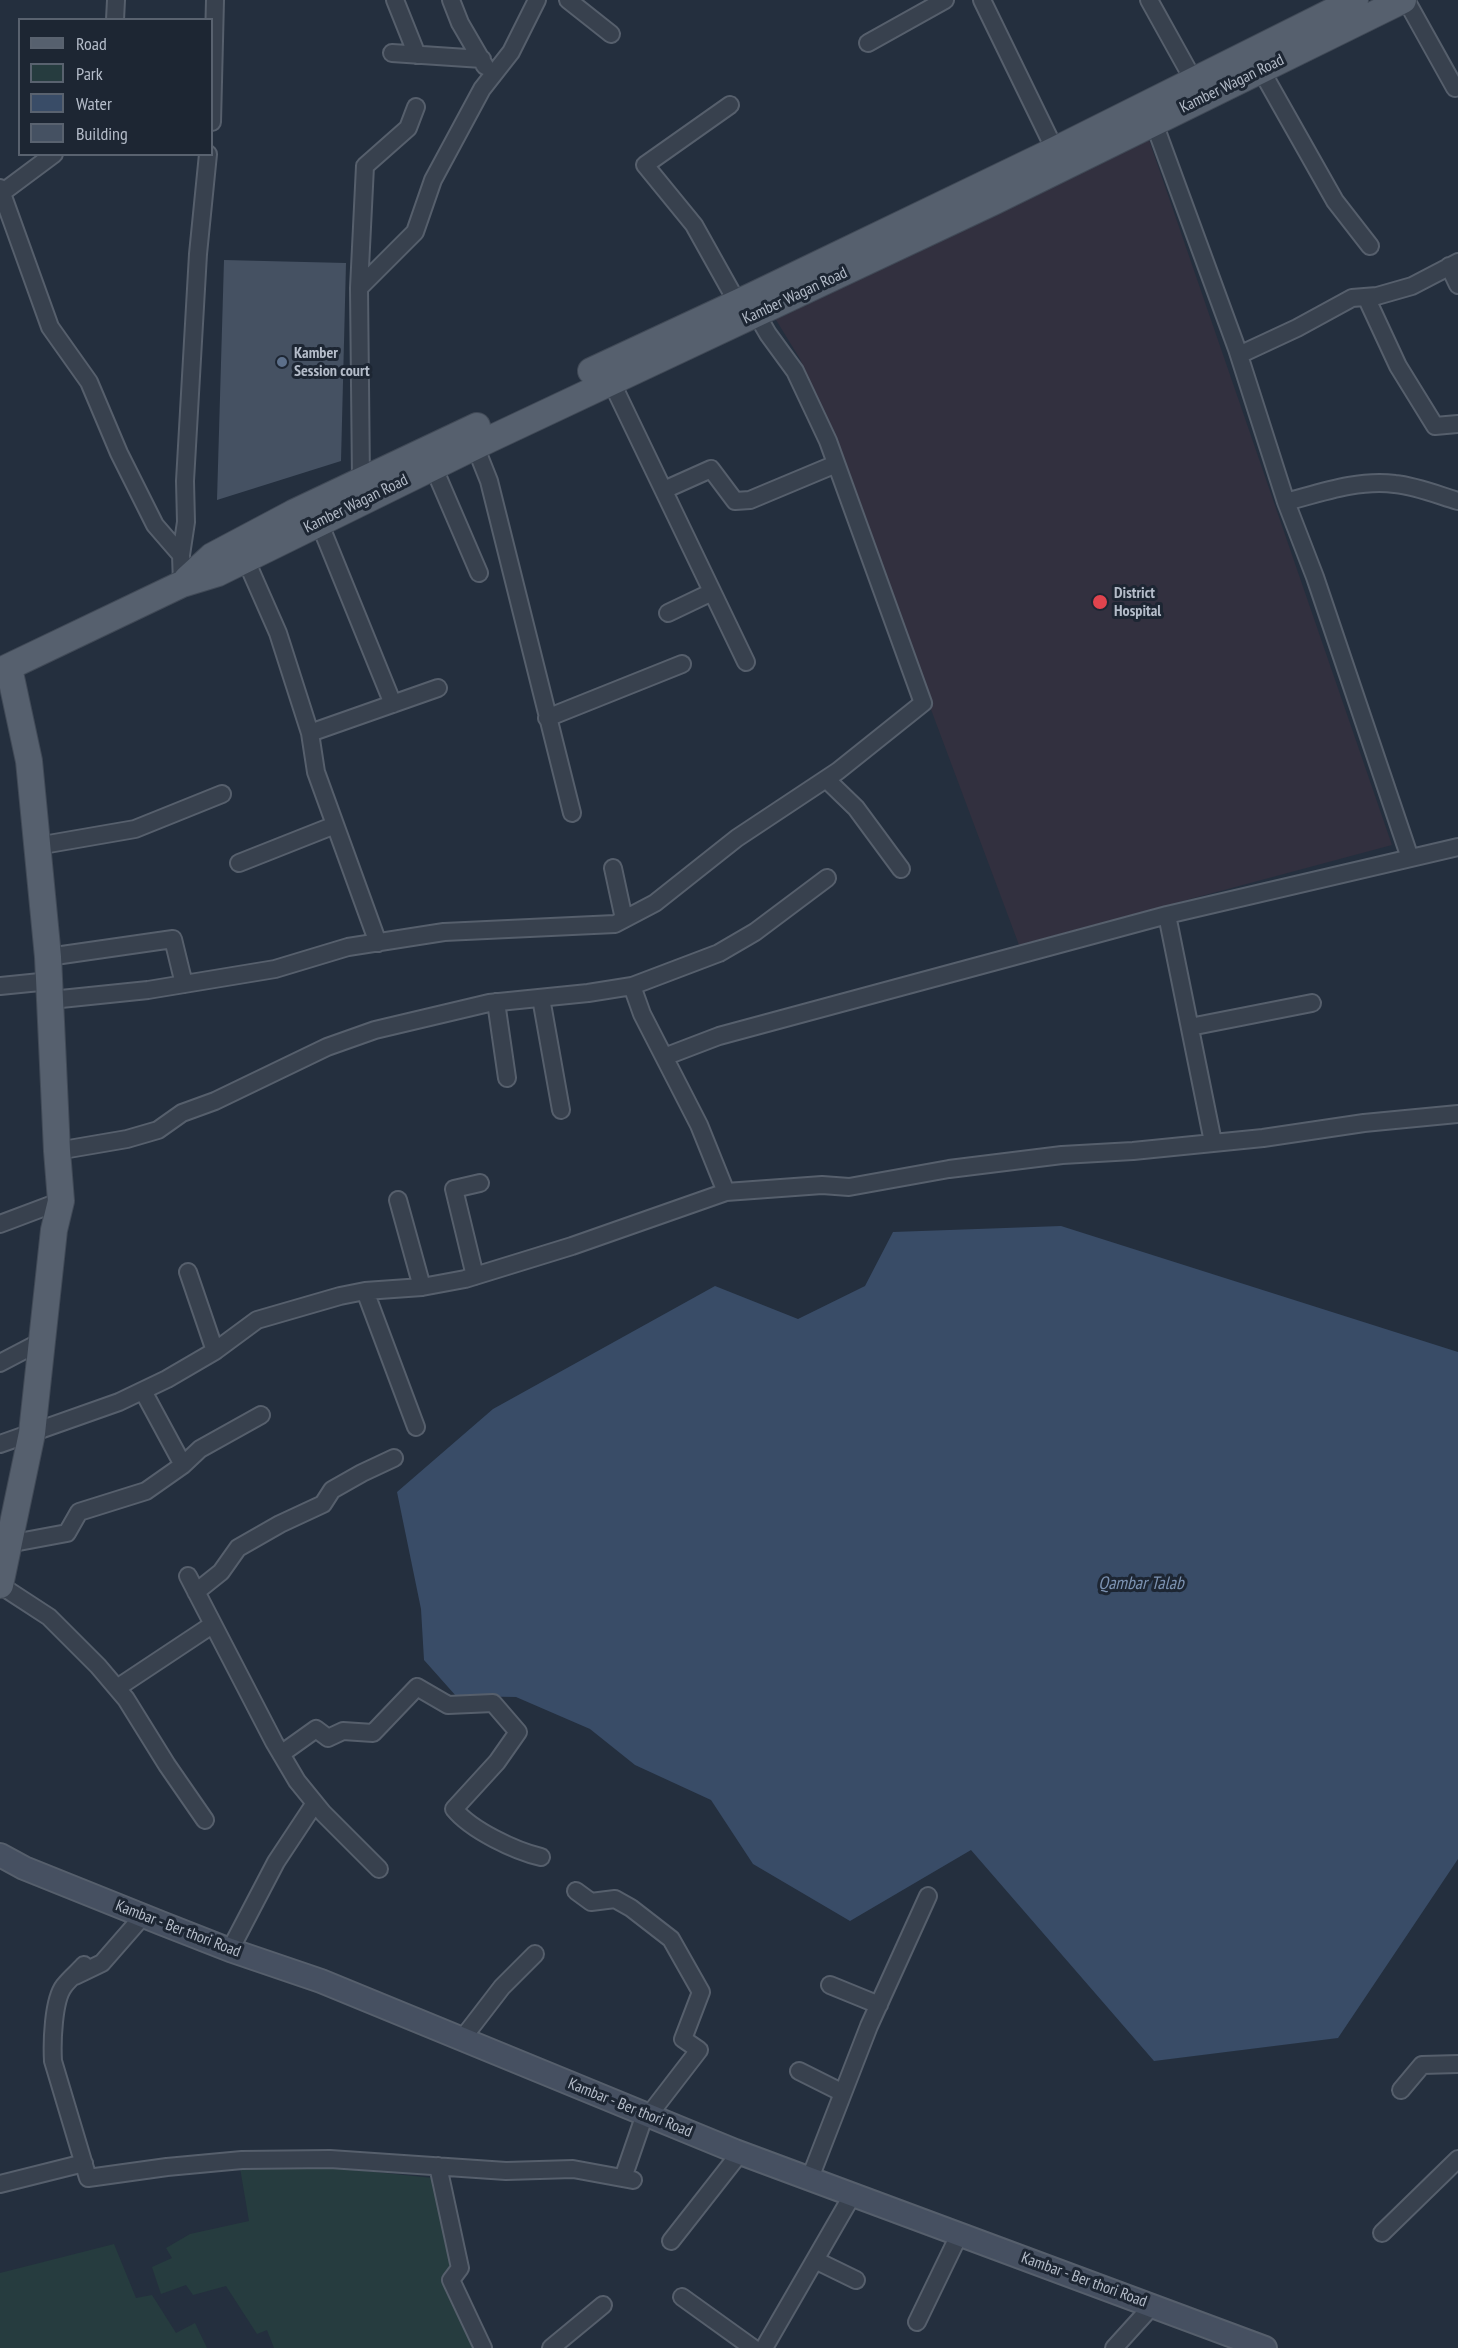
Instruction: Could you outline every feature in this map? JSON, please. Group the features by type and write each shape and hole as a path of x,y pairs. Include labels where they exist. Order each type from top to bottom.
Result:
{"main road":[{"name":"Kamber Wagan Road","path":"4,669 182,584 218,573 318,522 611,381 747,308 1055,150 1355,0"},
{"name":"Kamber Wagan Road","path":"182,584 212,556 360,480 747,308 1154,123 1405,0"},
{"path":"0,1585 32,1433 54,1230 61,1201 50,979 29,761 4,669"}],"street":[{"path":"115,18 116,0"},
{"path":"213,81 215,0"},
{"path":"395,0 417,55"},
{"path":"451,0 460,23 491,77"},
{"path":"359,288 415,232 433,180 482,89 511,51 537,0"},
{"path":"568,0 611,34"},
{"path":"982,0 1055,150"},
{"path":"1149,0 1194,81"},
{"path":"1405,0 1455,88"},
{"path":"868,43 939,1"},
{"path":"392,53 482,60"},
{"path":"1261,70 1335,201 1370,246"},
{"path":"50,979 148,990 275,969 348,947 444,932 615,924 655,903 737,838 838,771 923,703 828,441 795,372 747,308 694,225 645,165 730,105"},
{"path":"360,480 359,288 365,166 408,128 416,107"},
{"path":"1154,123 1239,355 1286,502 1315,578 1410,858"},
{"path":"51,156 1,190 51,327 89,382 119,453 155,525 181,555"},
{"path":"182,584 181,555 186,522 185,481 198,254 208,156"},
{"path":"1239,355 1352,298 1412,286 1454,264 1458,285"},
{"path":"1365,297 1398,366 1435,426 1458,424"},
{"path":"611,381 746,662"},
{"path":"475,446 489,481 572,813"},
{"path":"664,490 711,469 735,501 750,500 836,464"},
{"path":"433,466 479,573"},
{"path":"1286,502 1343,488 1377,483 1396,484 1458,501"},
{"path":"318,522 393,704"},
{"path":"245,558 278,633 310,733 316,772 378,943"},
{"path":"668,613 712,592"},
{"path":"547,718 682,664"},
{"path":"310,733 438,688"},
{"path":"826,779 856,808 901,869"},
{"path":"37,846 135,829 222,794"},
{"path":"239,863 335,825"},
{"path":"664,1057 719,1036 1167,915 1458,847"},
{"path":"613,868 624,919"},
{"path":"57,1151 127,1139 158,1130 182,1113 215,1101 327,1047 375,1030 496,1002 588,993 632,986 720,953 755,932 827,878"},
{"path":"1167,915 1214,1142"},
{"path":"0,986 50,979 173,939 184,984"},
{"path":"632,986 642,1014 699,1125 726,1192"},
{"path":"541,998 561,1110"},
{"path":"496,1002 507,1078"},
{"path":"1190,1027 1312,1003"},
{"path":"0,1444 119,1402 143,1391 215,1351 257,1320 340,1296 365,1291 422,1287 475,1276 572,1246 726,1192 822,1185 849,1187 1001,1162 1263,1138 1364,1123 1458,1114"},
{"path":"475,1276 454,1190 480,1183"},
{"path":"398,1200 422,1287"},
{"path":"0,1224 61,1201"},
{"path":"188,1272 215,1351"},
{"path":"365,1291 416,1427"},
{"path":"0,1363 42,1341"},
{"path":"143,1391 183,1465"},
{"path":"5,1555 67,1533 80,1512 146,1491 183,1465 200,1449 261,1415"},
{"path":"196,1592 220,1572 238,1548 280,1524 324,1504 332,1490 394,1458"},
{"path":"188,1576 212,1625 297,1781 315,1803 379,1869"},
{"path":"0,1585 49,1617 98,1666 126,1699 205,1820"},
{"path":"117,1688 212,1625"},
{"path":"281,1754 316,1729 328,1738 344,1731 373,1733 417,1687 448,1705 493,1703 518,1732 497,1761 454,1809 461,1819 485,1833 524,1853 541,1857"},
{"path":"230,1950 276,1862 315,1803"},
{"name":"Kambar - Ber thori Road","path":"0,1855 24,1868 143,1916 230,1950 321,1981 740,2152 1265,2348"},
{"path":"143,1916 102,1963 79,1971 63,1987 56,2014 52,2043 53,2061 88,2178 167,2166 242,2160 330,2159 506,2171 573,2169 628,2179 647,2115 699,2050 683,2039 701,1992 671,1940 631,1908 615,1899 591,1902 576,1891"},
{"path":"810,2178 879,2005 928,1896"},
{"path":"462,2039 502,1987 535,1954"},
{"path":"830,1985 879,2005"},
{"path":"1401,2090 1422,2066 1458,2064"},
{"path":"799,2071 843,2093"},
{"path":"671,2241 740,2152"},
{"path":"1382,2233 1458,2159"},
{"path":"0,2184 84,2163"},
{"path":"438,2166 460,2268 451,2280 483,2348"},
{"path":"764,2348 853,2194"},
{"path":"916,2322 960,2233"},
{"path":"815,2260 856,2280"},
{"path":"682,2297 753,2348"},
{"path":"551,2348 603,2305"},
{"path":"1114,2348 1153,2305"}],"shaded area":[{"name":"District Hospital","path":"1148,137 1392,845 1019,945 800,359 773,315"}],"green space":[{"path":"307,2165 433,2178 478,2348 274,2348 267,2330 257,2334 226,2286 193,2295 186,2285 161,2294 152,2267 172,2258 166,2248 190,2234 249,2221 240,2168"},
{"path":"114,2244 136,2298 152,2295 176,2333 195,2323 207,2348 0,2348 0,2273"}],"water":[{"name":"Qambar Talab","path":"1061,1226 1458,1352 1458,1859 1338,2038 1154,2061 971,1850 850,1921 753,1864 711,1800 635,1765 590,1729 516,1697 456,1696 424,1660 421,1609 397,1492 493,1409 715,1286 798,1319 865,1286 893,1232"}],"building":[{"name":"Kamber Session court","path":"224,260 346,263 341,461 217,500"}],"place":[{"name":"Kamber Session court","path":"282,362"},
{"name":"District Hospital","path":"1100,602"}]}
